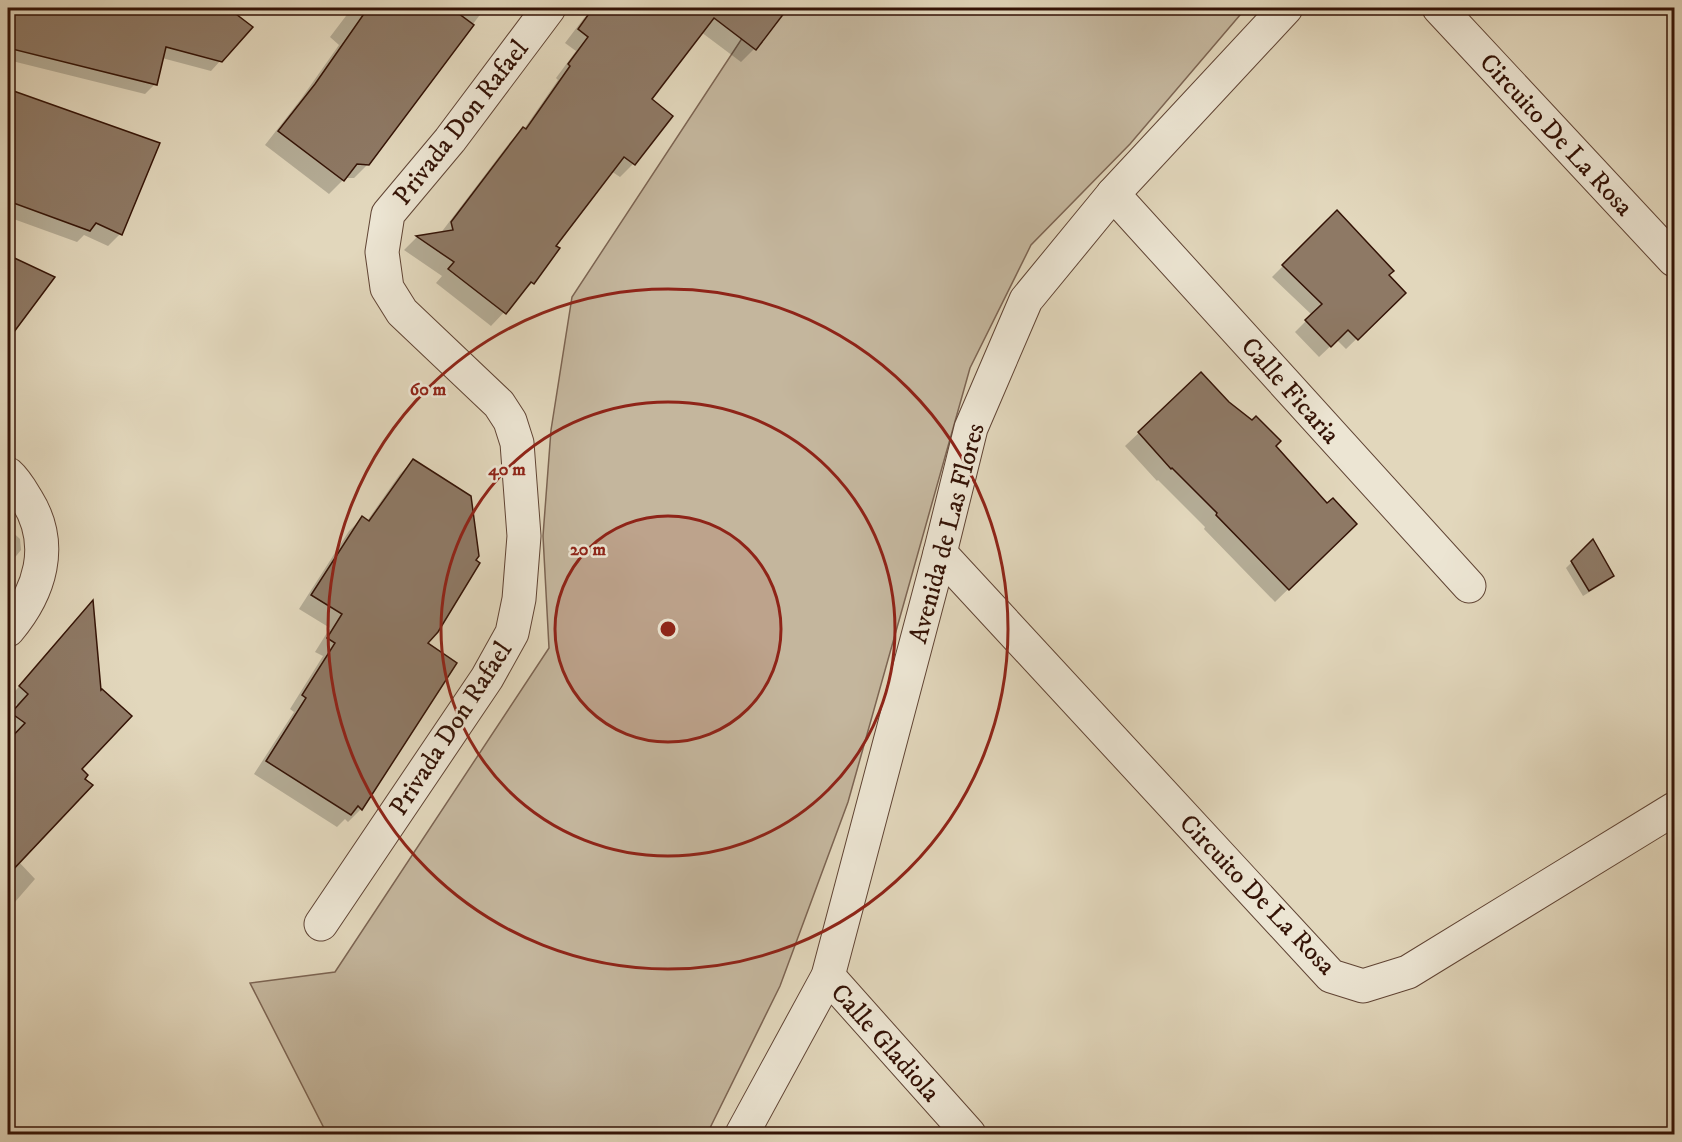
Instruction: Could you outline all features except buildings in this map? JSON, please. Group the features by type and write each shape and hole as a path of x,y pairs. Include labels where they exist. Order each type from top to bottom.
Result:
{"street":[{"name":"Privada Don Rafael","path":"321,924 487,678 512,633 519,599 524,536 517,443 510,421 499,404 402,312 387,288 382,252 388,214 450,140 549,8"},
{"name":"Avenida de Las Flores","path":"742,1134 828,976 971,428 1026,300 1113,194 1286,8"},
{"name":"Circuito De La Rosa","path":"1439,8 1674,260"},
{"name":"Calle Ficaria","path":"1113,194 1469,586"},
{"path":"8,474 15,480 36,514 43,550 38,577 22,613 8,630"},
{"name":"Circuito De La Rosa","path":"940,553 1331,976 1363,987 1408,972 1674,809"},
{"name":"Calle Gladiola","path":"828,976 969,1134"}],"shaded area":[{"path":"762,8 1246,8 1130,144 1031,245 970,368 848,802 780,986 707,1134 327,1134 250,983 335,972 549,648 543,536 551,430 572,297"}]}
